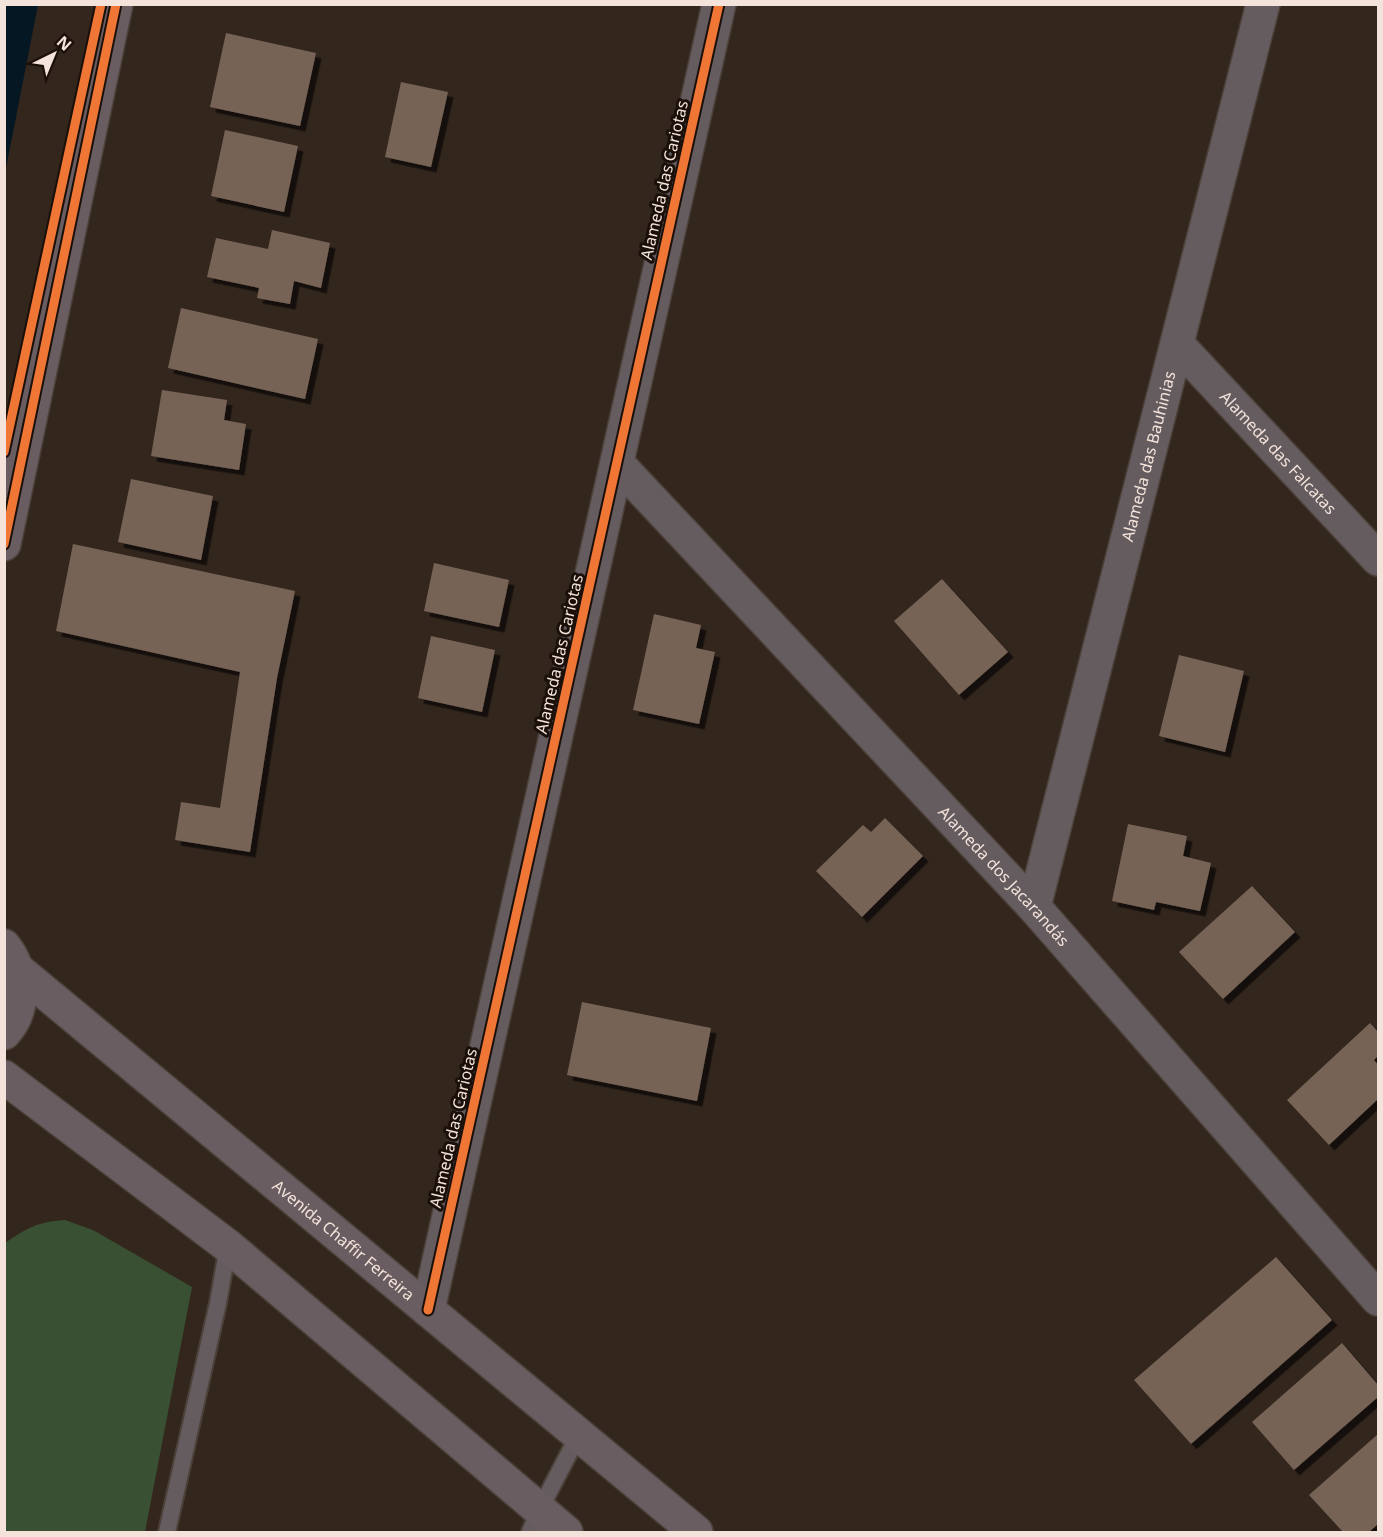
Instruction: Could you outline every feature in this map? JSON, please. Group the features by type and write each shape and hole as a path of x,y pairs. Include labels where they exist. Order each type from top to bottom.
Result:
{"street":[{"path":"4,544 116,4"},
{"name":"Alameda das Cariotas","path":"428,1310 719,4"},
{"name":"Alameda das Bauhinias","path":"1034,907 1263,4"},
{"name":"Alameda das Falcatas","path":"1178,345 1378,559"},
{"name":"Alameda dos Jacarandás","path":"617,463 1034,907 1378,1299"},
{"path":"4,1033 17,1011 21,991 11,958"},
{"name":"Avenida Chaffir Ferreira","path":"11,958 696,1533"},
{"path":"4,1077 228,1246 535,1522 566,1533"}],"lane":[{"path":"167,1533 218,1303 228,1246"},
{"path":"535,1522 578,1436"}],"green space":[{"path":"65,1220 93,1230 192,1287 145,1532 5,1532 5,1243 33,1227 47,1222"}],"water":[{"path":"4,5 38,5 5,173"}],"building":[{"path":"226,33 316,53 300,126 210,107"},
{"path":"401,82 448,92 431,167 385,157"},
{"path":"225,130 298,146 284,212 211,196"},
{"path":"272,230 330,243 321,288 294,281 290,304 257,298 259,288 207,277 216,238 268,249"},
{"path":"181,308 318,339 305,399 168,368"},
{"path":"162,390 227,400 224,420 246,424 239,470 151,456"},
{"path":"131,479 213,496 201,560 118,542"},
{"path":"73,544 295,591 277,678 250,852 175,840 181,802 220,808 240,672 56,631"},
{"path":"434,563 509,580 499,627 424,611"},
{"path":"942,579 1008,652 959,695 894,621"},
{"path":"654,614 701,625 696,648 715,652 699,724 633,710"},
{"path":"431,636 495,650 482,712 418,698"},
{"path":"1179,655 1244,671 1225,752 1159,736"},
{"path":"885,818 923,856 862,917 816,871 863,825 871,832"},
{"path":"1128,824 1187,836 1183,856 1211,863 1200,911 1156,902 1154,910 1112,901"},
{"path":"1252,886 1295,932 1223,999 1179,952"},
{"path":"582,1002 711,1028 697,1101 567,1075"},
{"path":"1370,1023 1378,1032 1378,1056 1374,1060 1378,1065 1378,1099 1329,1145 1287,1100"},
{"path":"1276,1257 1332,1320 1191,1444 1134,1380"},
{"path":"1342,1343 1378,1385 1378,1397 1294,1470 1252,1422"},
{"path":"1378,1434 1378,1524 1369,1532 1343,1532 1309,1495"}],"cycle path":[{"path":"4,452 101,4"},
{"path":"4,544 116,4"},
{"path":"428,1310 719,4"}]}
